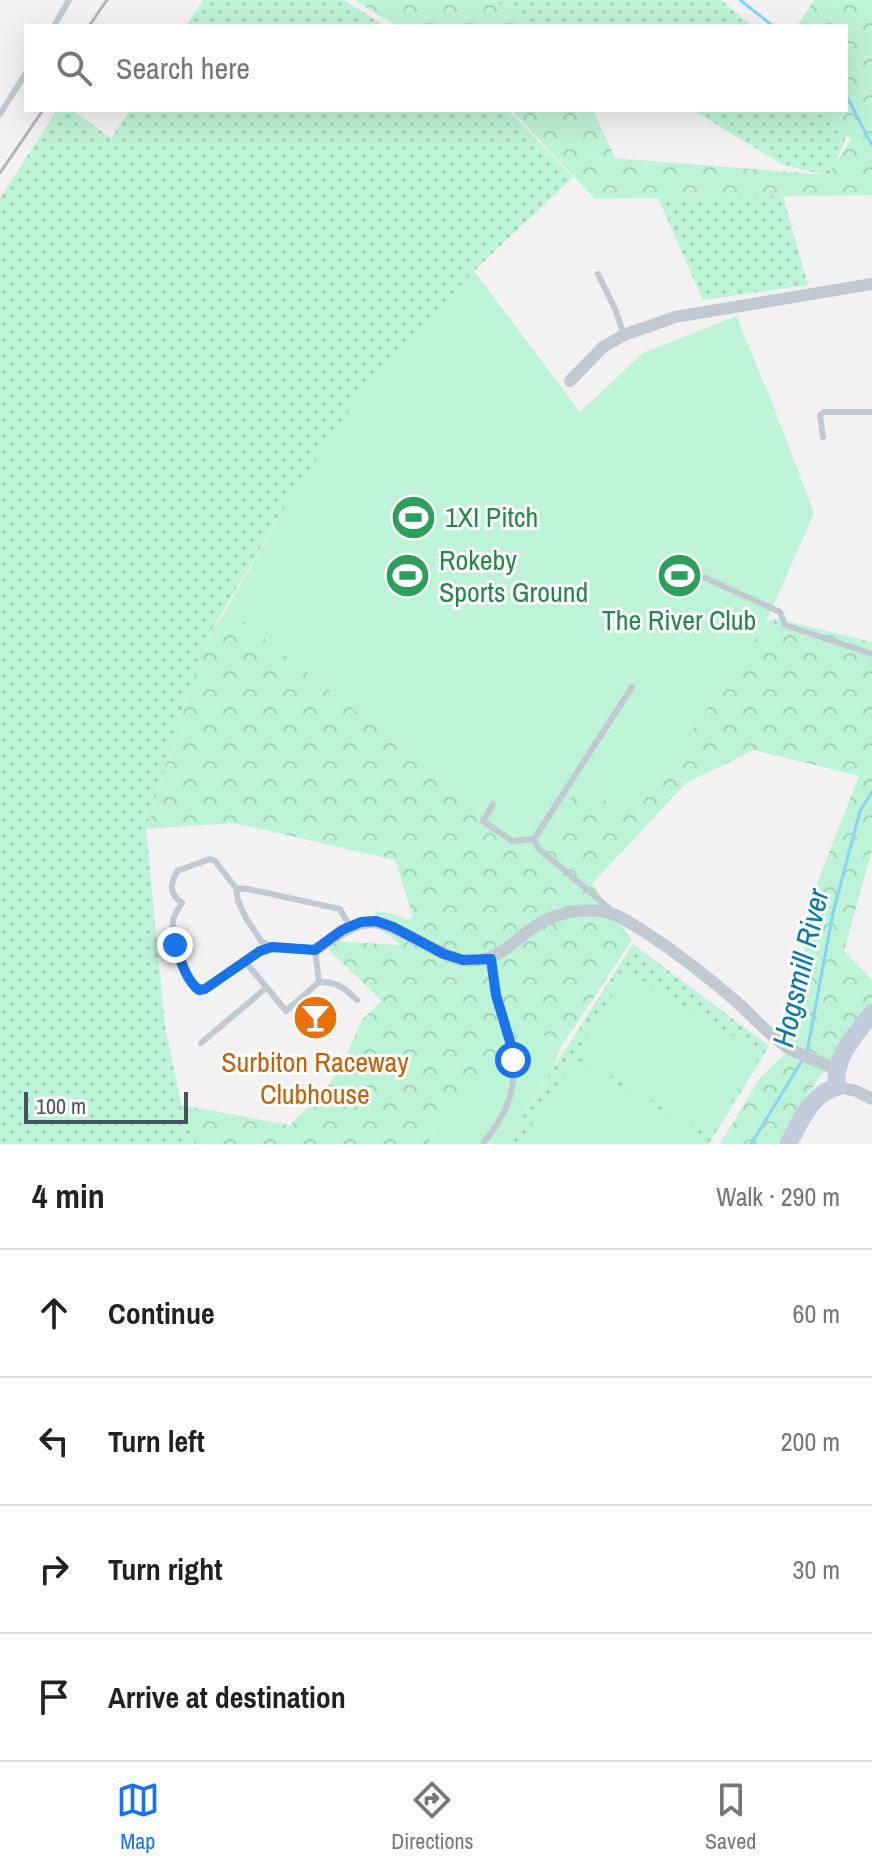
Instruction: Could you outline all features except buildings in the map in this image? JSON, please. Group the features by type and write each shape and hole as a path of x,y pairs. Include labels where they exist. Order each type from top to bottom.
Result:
{"main road":[{"path":"788,1144 813,1101 827,1089 831,1073 844,1049 872,1013"}],"street":[{"path":"570,381 603,347 624,335 675,317 872,284"},
{"path":"315,950 342,930 361,922 376,921 444,954 463,960 491,959 537,925 569,912 616,914 710,978 787,1047 872,1099"}],"lane":[{"path":"55,24 69,0"},
{"path":"0,114 24,76"},
{"path":"598,274 624,335"},
{"path":"823,437 820,415 824,412 872,412"},
{"path":"677,565 780,612 785,625 872,654"},
{"path":"534,839 632,687"},
{"path":"493,804 483,821 512,841 534,839"},
{"path":"534,839 538,848 616,914"},
{"path":"272,947 261,941 246,918 236,888 215,861 210,859 177,871 172,881 172,892 182,903 173,918 175,945 194,987 205,989 260,951 272,947 315,950 319,982"},
{"path":"236,888 340,909 350,927"},
{"path":"484,1142 503,1117 514,1076 511,1045 496,995 491,959"},
{"path":"245,961 286,1011 319,982 342,986 357,1000"},
{"path":"201,1043 266,988"}],"green space":[{"path":"203,0 344,0 382,24 187,24"},
{"path":"354,0 493,0 534,24 394,24"},
{"path":"493,0 721,0 750,24 534,24"},
{"path":"814,0 872,0 872,195 595,199 513,112 594,112 615,158 828,175 851,140 829,112 848,112 848,24 798,24"},
{"path":"56,112 75,112 111,138 129,112 510,112 573,177 474,271 289,500 203,645 146,829 165,1026 182,1108 195,1144 0,1144 0,198"},
{"path":"696,112 833,112 849,130 830,176 781,164"},
{"path":"783,196 808,285 703,300 658,198"},
{"name":"Rokeby Sports Ground","path":"474,271 580,412 643,353 736,316 814,513 766,622 635,814 577,787 539,858 227,608 289,500 369,382"},
{"path":"227,608 539,858 577,787 635,814 766,622 778,619 872,642 872,850 844,951 872,980 872,1004 797,1109 777,1144 720,1144 760,1078 787,1052 814,891 859,776 754,750 686,783 592,884 632,940 561,1047 533,1029 511,1045 498,1065 434,1131 429,1144 195,1144 181,1105 290,1125 325,1090 341,1067 362,1020 382,1001 329,950 333,941 401,945 384,932 375,912 407,920 413,917 395,860 234,823 146,829 203,645"},
{"path":"633,944 769,1046 709,1144 505,1144"},
{"path":"627,971 761,1053 710,1136 576,1054"},
{"path":"533,1028 561,1047 553,1068 505,1144 429,1144 434,1131 498,1065 511,1045"},
{"path":"574,1058 708,1139 705,1144 534,1144 524,1138"}],"waterway":[{"name":"Hogsmill River","path":"740,0 770,24"},
{"name":"Hogsmill River","path":"848,99 872,145"},
{"name":"Hogsmill River","path":"807,1052 833,913 860,811 872,792"},
{"name":"Hogsmill River","path":"751,1144 803,1059"}],"railway":[{"path":"90,24 107,0"},
{"path":"0,173 42,112"}],"place":[{"name":"1XI Pitch","path":"414,517"},
{"name":"Rokeby Sports Ground","path":"408,576"},
{"name":"The River Club","path":"679,576"},
{"name":"Surbiton Raceway Clubhouse","path":"315,1018"}],"route":[{"path":"175,945 189,979 199,990 260,951 272,947 315,950 342,930 361,922 376,921 393,927 444,954 463,960 491,959 496,995 513,1060"}]}
